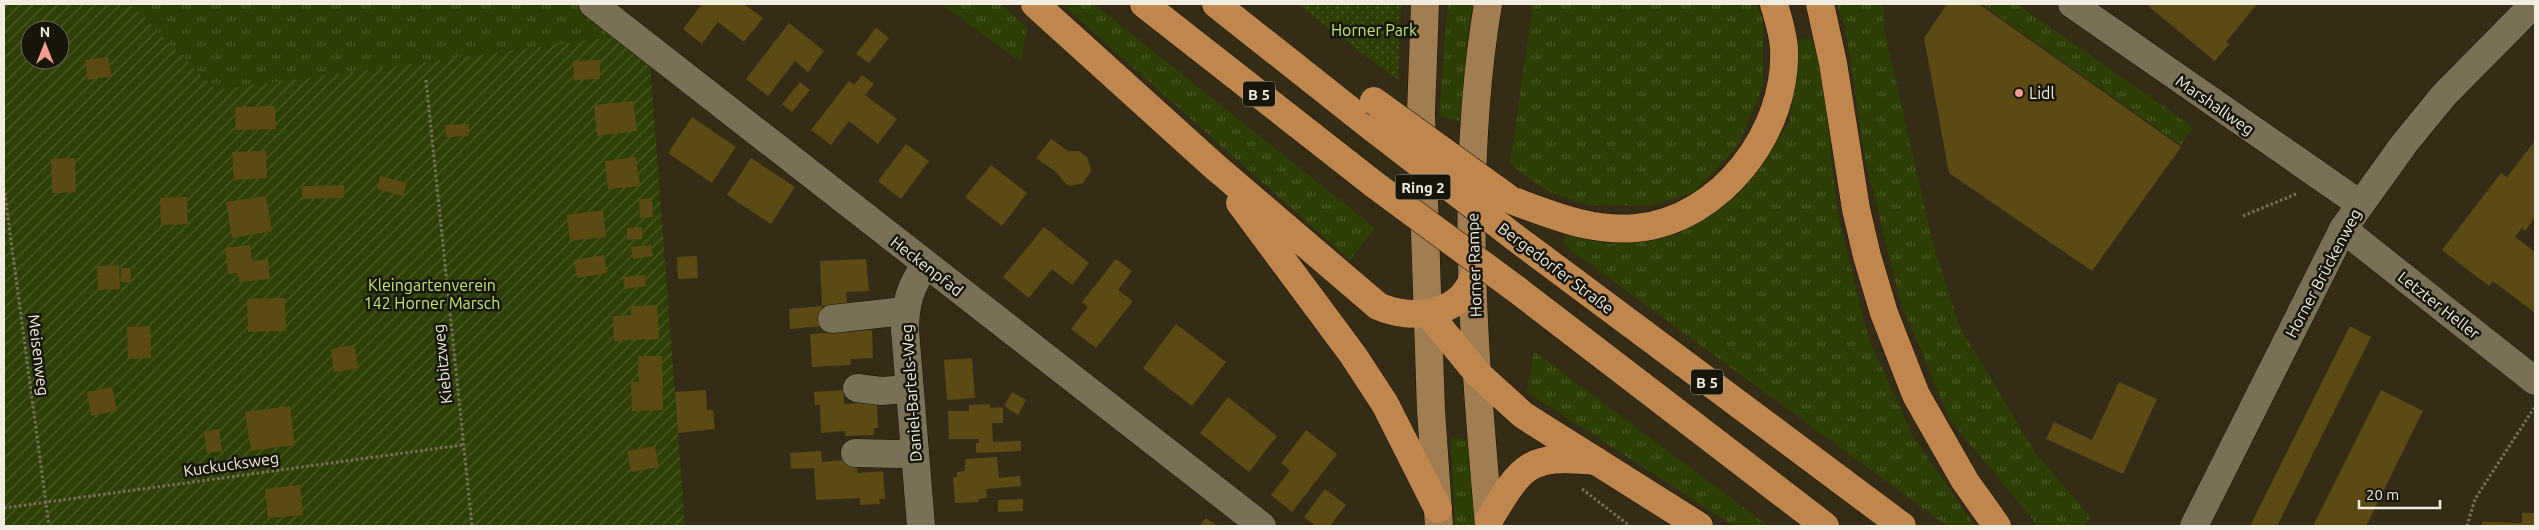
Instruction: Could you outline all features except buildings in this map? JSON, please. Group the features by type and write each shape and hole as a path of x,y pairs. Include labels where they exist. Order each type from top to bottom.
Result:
{"highway":[{"path":"1035,4 1213,165 1370,301 1395,312 1428,313 1452,305 1463,297 1469,290 1473,278"},
{"name":"B 5","path":"1144,4 1375,185 1516,289 1825,526"},
{"name":"Bergedorfer Straße","path":"1216,4 1513,236 1902,526"},
{"path":"1292,62 1374,101 1511,200 1582,225 1607,228 1636,228 1668,221 1698,207 1721,190 1741,169 1763,136 1775,107 1782,79 1784,49 1781,27 1774,4"},
{"path":"1820,4 1833,63 1856,209 1866,256 1884,313 1916,395 1965,481 1997,526"},
{"path":"1213,165 1315,307 1353,355 1385,404 1439,517"},
{"path":"1428,313 1478,374 1523,415 1699,526"},
{"path":"1489,523 1508,486 1528,468 1548,460 1574,459 1596,461"}],"main road":[{"name":"Ring 2","path":"1425,4 1421,113 1428,313 1439,517"},
{"name":"Horner Rampe","path":"1488,4 1472,166 1473,278 1489,523"}],"street":[{"name":"Heckenpfad","path":"593,4 1262,526"},
{"name":"Marshallweg","path":"2072,4 2103,12 2325,182 2360,204"},
{"name":"Horner Brückenweg","path":"2194,526 2343,229 2404,144 2444,95 2534,4"},
{"name":"Letzter Heller","path":"2343,229 2535,381"},
{"name":"Daniel-Bartels-Weg","path":"921,526 909,389 905,311 913,284 926,265"},
{"path":"832,319 905,311"},
{"path":"857,388 881,391 909,389"},
{"path":"855,453 898,454 915,452"}],"path":[{"name":"Kiebitzweg","path":"426,80 462,445 472,526"},
{"path":"2243,216 2325,182"},
{"name":"Meisenweg","path":"4,188 49,526"},
{"path":"2467,526 2475,498 2535,406"},
{"name":"Kuckucksweg","path":"4,508 462,445"},
{"path":"1578,486 1630,526"}],"green space":[{"name":"Kleingartenverein 142 Horner Marsch","path":"4,4 130,4 216,90 613,37 650,64 685,526 4,526"},
{"path":"130,4 580,4 578,7 613,37 216,90"},
{"path":"941,4 1001,4 1027,27 1021,62"},
{"path":"1062,4 1094,4 1375,228 1350,260"},
{"name":"Horner Park","path":"1297,4 1401,4 1398,80"},
{"path":"1448,4 1473,4 1468,31 1461,122 1439,115"},
{"path":"1533,4 1756,4 1763,20 1763,86 1737,147 1693,193 1649,206 1589,205 1547,191 1510,164"},
{"path":"1837,4 1883,4 1885,32 1932,240 1959,325 2036,454 2091,517 2083,526 2038,526 1950,420 1900,300 1865,158 1846,31"},
{"path":"1982,4 2017,4 2193,127 2181,145"},
{"path":"1812,39 1823,80 1837,211 1868,337 1914,438 1975,526 1947,526 1564,245 1565,234 1609,244 1677,235 1738,195 1790,122 1797,40"},
{"path":"1534,351 1768,526 1734,526 1527,392"},
{"path":"1451,437 1470,441 1475,526 1455,526"}],"place":[{"name":"Lidl","path":"2019,93"}]}
